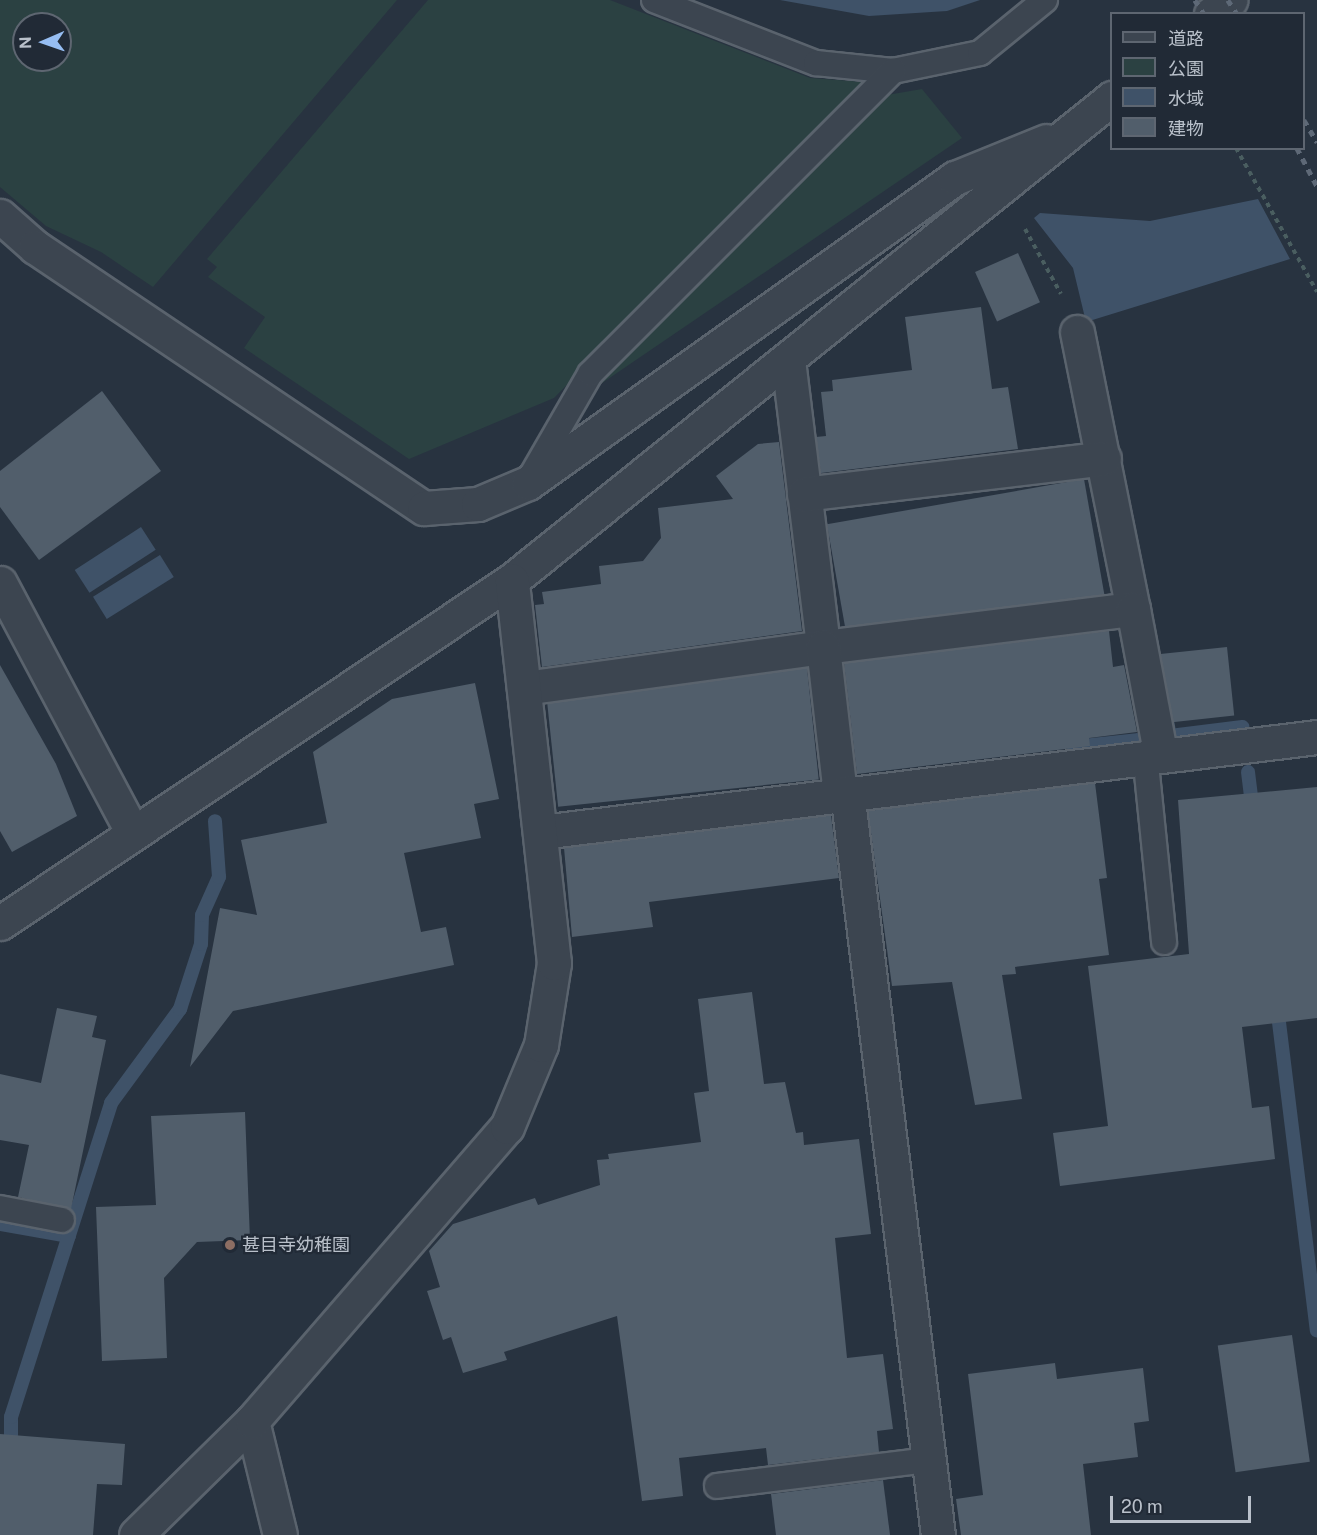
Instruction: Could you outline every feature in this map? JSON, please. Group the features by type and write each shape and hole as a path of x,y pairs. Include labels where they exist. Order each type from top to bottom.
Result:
{"street":[{"path":"1214,12 1230,0"},
{"path":"0,923 132,831 512,580 1080,127 1110,100"},
{"path":"0,216 35,247 424,508 478,504 528,483 955,178 1080,127"},
{"path":"0,240 35,247"},
{"path":"1077,332 1104,458 1132,609 1153,753"},
{"path":"788,360 939,1535"},
{"path":"804,494 1104,458"},
{"path":"136,1535 252,1420 507,1127 541,1045 554,963 512,580"},
{"path":"0,584 132,831"},
{"path":"524,688 823,646 1132,609"},
{"path":"541,832 1153,753 1317,737"},
{"path":"252,1420 280,1535"}],"lane":[{"path":"654,0 816,63 893,71 980,52 1046,0"},
{"path":"528,483 590,374 893,71"},
{"path":"1153,753 1164,942"},
{"path":"0,1208 62,1220"},
{"path":"717,1486 929,1460"}],"path":[{"path":"1237,150 1317,292"},
{"path":"1025,229 1056,282 1077,332"}],"green space":[{"path":"0,0 397,0 153,287 101,252 46,226 0,187"},
{"path":"428,0 610,0 810,78 865,82 554,398 409,459 244,348 265,317 208,277 217,267 207,259"},
{"path":"922,89 962,138 589,392 887,95"}],"water":[{"path":"780,0 980,0 947,11 869,16"},
{"path":"1258,199 1290,259 1086,322 1073,268 1034,218 1040,213 1150,221"},
{"path":"141,527 156,550 89,593 75,570"},
{"path":"160,555 174,577 107,619 93,597"}],"building":[{"path":"1018,253 1040,302 997,321 975,272"},
{"path":"981,307 992,389 1008,387 1018,449 821,473 816,437 826,436 821,392 833,391 832,380 912,370 905,317"},
{"path":"102,391 161,471 39,560 0,507 0,471"},
{"path":"779,442 802,631 542,667 535,605 544,604 542,592 601,584 599,566 643,561 661,538 658,508 733,499 716,476 758,444"},
{"path":"1084,479 1104,594 847,640 827,524"},
{"path":"1109,631 1113,667 1124,665 1137,732 1089,738 1090,746 857,774 844,663"},
{"path":"1227,647 1234,716 1168,723 1160,654"},
{"path":"0,665 56,764 77,816 12,852 0,831"},
{"path":"807,668 819,779 558,807 546,695"},
{"path":"475,683 499,799 474,804 481,838 404,853 421,932 446,927 454,965 233,1011 190,1067 220,908 257,915 241,840 327,823 313,752 392,699"},
{"path":"1095,783 1107,878 1099,879 1109,955 1015,967 1016,974 1002,975 1022,1099 975,1105 952,982 892,986 868,811"},
{"path":"1317,787 1317,1018 1242,1027 1252,1108 1269,1106 1275,1159 1060,1186 1053,1133 1108,1126 1088,966 1189,954 1178,800"},
{"path":"831,815 839,878 649,902 653,927 572,937 564,848"},
{"path":"752,992 764,1084 785,1082 796,1133 803,1132 804,1145 859,1139 871,1234 835,1238 847,1358 883,1354 893,1429 877,1431 879,1452 768,1465 766,1448 679,1458 683,1496 642,1501 617,1316 504,1352 507,1360 463,1373 451,1337 443,1340 427,1291 440,1287 429,1251 453,1224 535,1198 538,1205 600,1185 597,1160 609,1159 608,1154 701,1142 694,1093 709,1091 698,999"},
{"path":"57,1008 97,1016 92,1037 106,1040 71,1209 18,1197 29,1145 0,1140 0,1074 41,1083"},
{"path":"245,1112 250,1240 197,1242 164,1278 167,1358 102,1361 96,1207 156,1205 151,1116"},
{"path":"1292,1335 1310,1462 1236,1472 1218,1345"},
{"path":"1055,1363 1057,1379 1143,1368 1149,1421 1134,1423 1138,1457 1083,1464 1091,1535 961,1535 956,1499 983,1495 968,1374"},
{"path":"0,1434 125,1444 122,1485 97,1484 93,1535 0,1535"},
{"path":"883,1480 890,1535 776,1535 771,1494"}],"waterway":[{"path":"1167,721 1170,736 1242,727"},
{"path":"1074,747 1137,740"},
{"path":"1248,772 1253,811"},
{"path":"11,1452 11,1417 111,1103 180,1009 201,944 202,915 219,877 215,821"},
{"path":"1277,1006 1317,1331"},
{"path":"0,1224 69,1236"}],"railway":[{"path":"1195,0 1203,12"},
{"path":"1228,0 1236,12"},
{"path":"1305,122 1317,142"},
{"path":"1298,150 1317,186"}],"place":[{"name":"甚目寺幼稚園","path":"230,1245"}]}
